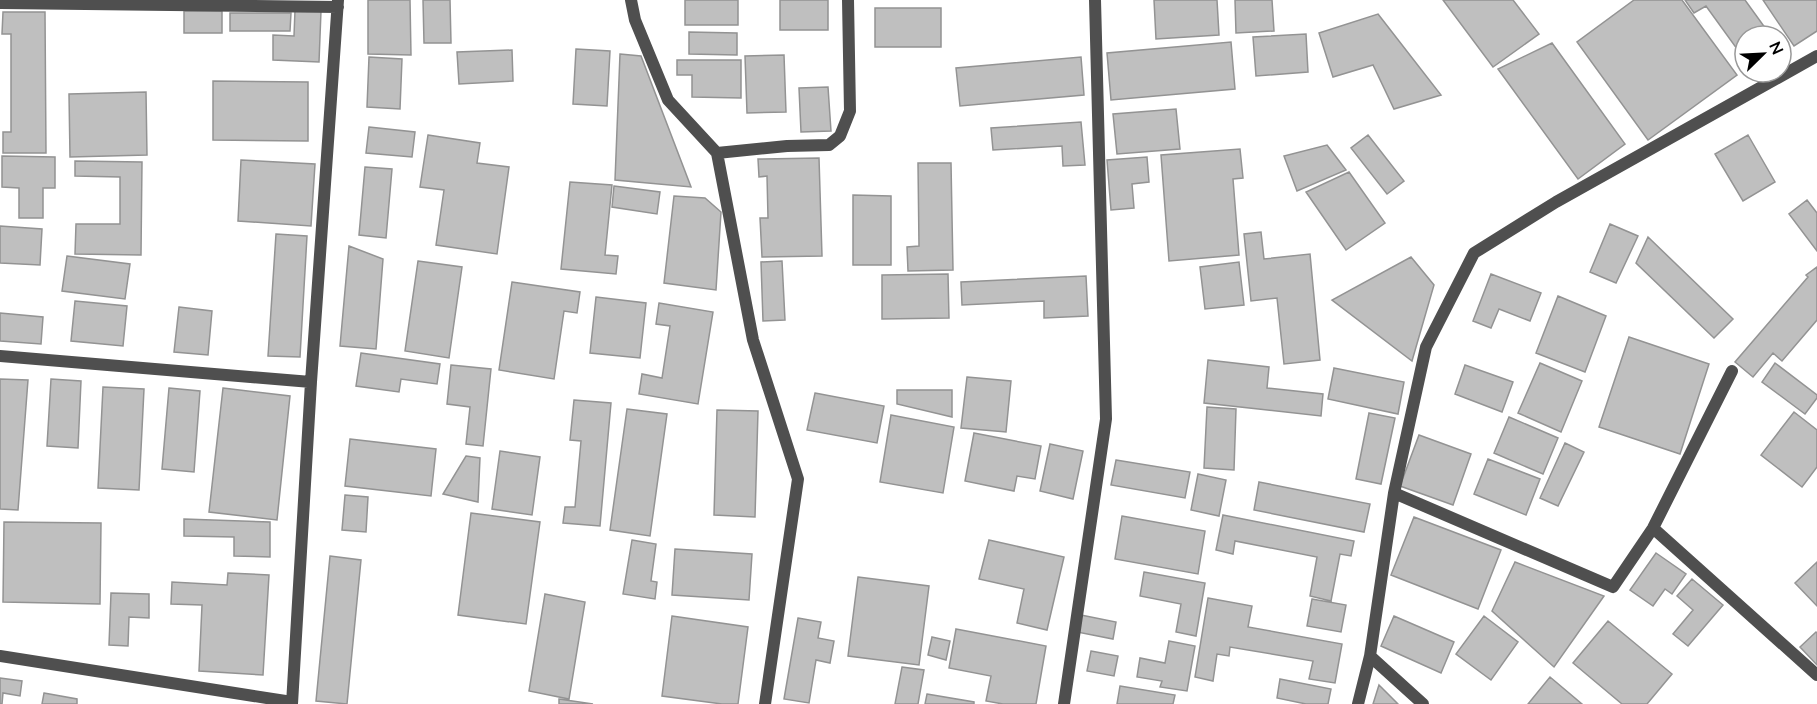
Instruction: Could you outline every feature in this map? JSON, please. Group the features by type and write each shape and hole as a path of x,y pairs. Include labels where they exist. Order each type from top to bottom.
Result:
{"street":[{"path":"631,0 635,20 668,100 717,153 753,340 798,478 765,704"},
{"path":"717,153 787,146 829,145 840,136 850,111 848,0"},
{"path":"1064,704 1106,419 1095,0"},
{"path":"0,3 338,4 311,382 292,703 0,656"},
{"path":"1358,704 1370,656 1394,494 1426,347 1474,253 1556,202 1817,56"},
{"path":"0,356 311,382"},
{"path":"1394,494 1613,587 1653,528 1732,370"},
{"path":"1653,528 1817,675"},
{"path":"1370,656 1422,704"}],"building":[{"path":"368,0 410,0 411,55 368,54"},
{"path":"423,0 450,0 451,43 424,43"},
{"path":"685,0 738,0 738,25 685,25"},
{"path":"780,0 828,0 828,30 780,30"},
{"path":"1154,0 1217,0 1219,35 1156,39"},
{"path":"1235,0 1272,0 1274,31 1236,33"},
{"path":"1443,0 1513,0 1539,34 1493,67"},
{"path":"1634,0 1682,0 1733,70 1733,78 1648,140 1577,42"},
{"path":"1685,0 1745,0 1762,24 1733,24 1733,43 1706,6 1694,13"},
{"path":"1763,0 1817,0 1817,31 1794,46 1793,24 1779,24"},
{"path":"875,8 941,8 941,47 875,47"},
{"path":"295,10 321,11 319,62 273,60 273,35 294,36"},
{"path":"184,11 222,11 222,33 184,33"},
{"path":"3,12 45,12 46,153 3,153 3,132 11,132 11,34 2,34"},
{"path":"230,13 291,13 290,31 230,31"},
{"path":"1378,14 1441,95 1394,109 1373,65 1333,77 1319,33"},
{"path":"689,32 737,33 737,55 689,54"},
{"path":"1306,34 1308,72 1256,76 1253,37"},
{"path":"1231,42 1235,89 1111,100 1107,53"},
{"path":"1552,43 1625,144 1578,179 1498,69"},
{"path":"576,49 610,51 607,106 573,104"},
{"path":"512,50 513,81 459,84 457,52"},
{"path":"620,54 641,56 691,187 615,180"},
{"path":"784,55 786,112 747,113 745,56"},
{"path":"369,57 402,59 400,109 367,107"},
{"path":"1081,57 1084,95 960,106 956,68"},
{"path":"677,60 741,60 741,98 692,97 692,75 677,75"},
{"path":"213,81 308,82 308,141 213,140"},
{"path":"828,87 831,131 801,132 799,88"},
{"path":"146,92 147,155 70,157 69,94"},
{"path":"1176,109 1180,149 1117,154 1113,114"},
{"path":"1081,122 1085,165 1063,166 1062,146 993,150 991,128"},
{"path":"369,127 415,132 412,157 366,153"},
{"path":"428,135 480,143 477,163 509,167 497,254 436,245 444,190 420,187"},
{"path":"1368,135 1404,181 1387,194 1351,148"},
{"path":"1748,135 1775,182 1743,201 1715,154"},
{"path":"1327,145 1346,170 1297,191 1284,156"},
{"path":"1240,149 1243,178 1233,179 1239,255 1169,261 1161,155"},
{"path":"2,156 55,157 55,188 43,188 43,218 19,218 19,188 2,187"},
{"path":"1147,157 1149,182 1132,184 1134,208 1111,210 1107,160"},
{"path":"819,158 822,256 762,257 760,218 768,218 767,176 759,177 758,159"},
{"path":"241,160 315,164 311,226 238,221"},
{"path":"75,161 142,162 141,255 75,254 76,224 120,224 120,177 75,176"},
{"path":"918,163 951,163 953,270 908,271 907,247 919,246"},
{"path":"365,167 392,169 386,238 359,235"},
{"path":"1349,172 1385,223 1346,250 1306,192"},
{"path":"570,182 612,185 605,255 618,256 616,274 561,269"},
{"path":"614,186 660,192 657,214 612,207"},
{"path":"853,195 891,196 891,265 853,265"},
{"path":"674,196 705,198 721,212 716,290 664,283"},
{"path":"1807,200 1817,213 1817,251 1789,214"},
{"path":"1610,224 1638,236 1616,283 1590,272"},
{"path":"0,226 42,229 40,265 0,263"},
{"path":"1261,232 1264,259 1310,254 1320,360 1284,364 1277,298 1251,301 1244,234"},
{"path":"276,234 307,236 300,357 268,356"},
{"path":"1648,237 1733,319 1714,338 1636,263"},
{"path":"349,246 383,259 376,349 340,346"},
{"path":"67,256 130,264 125,299 62,291"},
{"path":"1411,257 1434,285 1412,361 1332,300"},
{"path":"418,261 462,267 449,358 405,351"},
{"path":"782,261 785,320 763,321 761,262"},
{"path":"1239,262 1244,305 1205,309 1200,267"},
{"path":"1817,267 1817,320 1782,361 1773,353 1753,377 1735,362 1808,277 1806,275"},
{"path":"948,274 949,318 882,319 882,275"},
{"path":"1491,274 1541,293 1530,321 1499,309 1491,328 1473,321"},
{"path":"1086,276 1088,316 1044,318 1044,301 962,305 961,282"},
{"path":"512,282 580,292 577,313 564,311 554,379 499,370"},
{"path":"1558,296 1606,316 1585,372 1536,353"},
{"path":"596,297 646,303 640,358 590,353"},
{"path":"75,301 127,306 123,346 71,341"},
{"path":"659,303 713,312 698,404 639,394 642,374 662,378 670,326 656,324"},
{"path":"179,307 212,311 208,355 174,352"},
{"path":"0,313 43,317 41,344 0,341"},
{"path":"1629,337 1709,364 1680,454 1599,427"},
{"path":"361,353 440,364 437,384 401,379 399,392 356,386"},
{"path":"1208,360 1269,367 1267,388 1323,394 1321,416 1204,403"},
{"path":"1540,363 1582,381 1561,432 1518,413"},
{"path":"1775,363 1817,395 1805,414 1762,382"},
{"path":"451,365 491,369 483,446 466,444 470,407 447,404"},
{"path":"1465,365 1513,382 1502,412 1455,394"},
{"path":"1334,368 1404,382 1398,414 1328,399"},
{"path":"967,377 1011,381 1006,432 961,428"},
{"path":"0,379 28,380 18,510 0,509"},
{"path":"51,379 81,381 78,448 47,446"},
{"path":"103,387 144,389 139,490 98,488"},
{"path":"169,388 200,391 194,472 162,469"},
{"path":"223,388 290,396 277,520 209,512"},
{"path":"897,390 952,390 952,417 897,404"},
{"path":"815,393 884,406 877,443 807,430"},
{"path":"574,400 611,403 600,526 563,523 565,507 575,507 581,441 570,440"},
{"path":"1207,407 1236,409 1234,470 1204,468"},
{"path":"627,409 667,414 650,536 610,530"},
{"path":"717,410 758,411 755,517 714,515"},
{"path":"1794,412 1817,430 1817,467 1802,487 1761,455"},
{"path":"1369,413 1395,418 1381,484 1356,479"},
{"path":"891,415 954,427 943,493 880,482"},
{"path":"1509,417 1558,438 1543,474 1494,453"},
{"path":"974,433 1041,446 1035,479 1017,476 1014,491 965,481"},
{"path":"1419,435 1471,454 1453,505 1400,486"},
{"path":"350,439 436,449 431,496 345,486"},
{"path":"1565,443 1584,452 1558,506 1540,498"},
{"path":"1050,444 1083,451 1073,499 1040,491"},
{"path":"500,451 540,457 532,515 492,509"},
{"path":"466,456 480,458 478,502 443,494"},
{"path":"1488,459 1540,479 1526,515 1474,494"},
{"path":"1116,460 1190,472 1185,498 1111,485"},
{"path":"1198,474 1226,480 1219,516 1191,510"},
{"path":"1259,482 1370,504 1364,532 1254,510"},
{"path":"345,495 368,497 366,532 342,530"},
{"path":"471,513 540,522 526,624 458,615"},
{"path":"1223,515 1354,541 1351,556 1340,554 1331,601 1310,596 1317,557 1235,541 1233,554 1216,550"},
{"path":"1122,516 1205,531 1198,574 1115,559"},
{"path":"1414,517 1501,550 1478,609 1391,575"},
{"path":"184,519 270,522 270,557 234,556 234,537 184,536"},
{"path":"4,522 101,523 100,604 3,602"},
{"path":"632,540 656,544 651,581 657,582 655,599 623,594"},
{"path":"989,540 1064,557 1047,630 1017,623 1024,589 979,579"},
{"path":"675,549 752,554 749,600 672,595"},
{"path":"1656,553 1686,574 1672,594 1665,589 1653,606 1630,590"},
{"path":"330,556 361,560 347,704 316,701"},
{"path":"1515,562 1604,596 1554,667 1492,611"},
{"path":"1817,562 1817,606 1795,583"},
{"path":"1144,572 1205,583 1196,636 1176,632 1181,604 1140,596"},
{"path":"228,573 269,575 263,675 199,671 202,605 171,604 172,582 227,585"},
{"path":"858,577 929,586 919,665 848,656"},
{"path":"1692,579 1723,605 1688,646 1673,634 1693,610 1677,596"},
{"path":"111,593 149,594 149,618 129,617 128,646 109,645"},
{"path":"545,594 585,602 569,699 529,691"},
{"path":"1208,598 1252,606 1248,627 1342,644 1335,683 1309,679 1313,661 1230,647 1229,656 1217,654 1213,681 1195,677"},
{"path":"1312,599 1346,605 1341,632 1307,626"},
{"path":"1081,615 1116,622 1113,639 1077,632"},
{"path":"672,616 748,627 738,704 662,696"},
{"path":"1394,616 1454,642 1441,673 1381,646"},
{"path":"1484,616 1518,642 1491,680 1456,654"},
{"path":"798,618 821,622 818,638 834,641 830,663 816,660 809,703 784,699"},
{"path":"1608,621 1672,674 1647,704 1622,704 1573,663"},
{"path":"956,629 1046,646 1036,704 1003,704 986,701 991,676 949,668"},
{"path":"1817,633 1817,665 1800,647"},
{"path":"932,637 950,641 946,660 928,655"},
{"path":"1169,641 1195,646 1187,691 1160,687 1162,681 1137,677 1140,658 1165,663"},
{"path":"1091,651 1118,656 1114,676 1087,671"},
{"path":"902,667 924,670 918,704 895,704"},
{"path":"1550,677 1582,704 1528,704"},
{"path":"0,678 22,681 20,696 3,693 2,704 0,704"},
{"path":"1280,679 1331,689 1328,704 1306,704 1277,698"},
{"path":"1379,685 1398,704 1373,704"},
{"path":"1120,686 1175,695 1173,704 1117,704"},
{"path":"44,693 77,699 77,704 42,704"},
{"path":"927,694 974,702 974,704 925,704"},
{"path":"559,699 593,704 559,704"}]}
